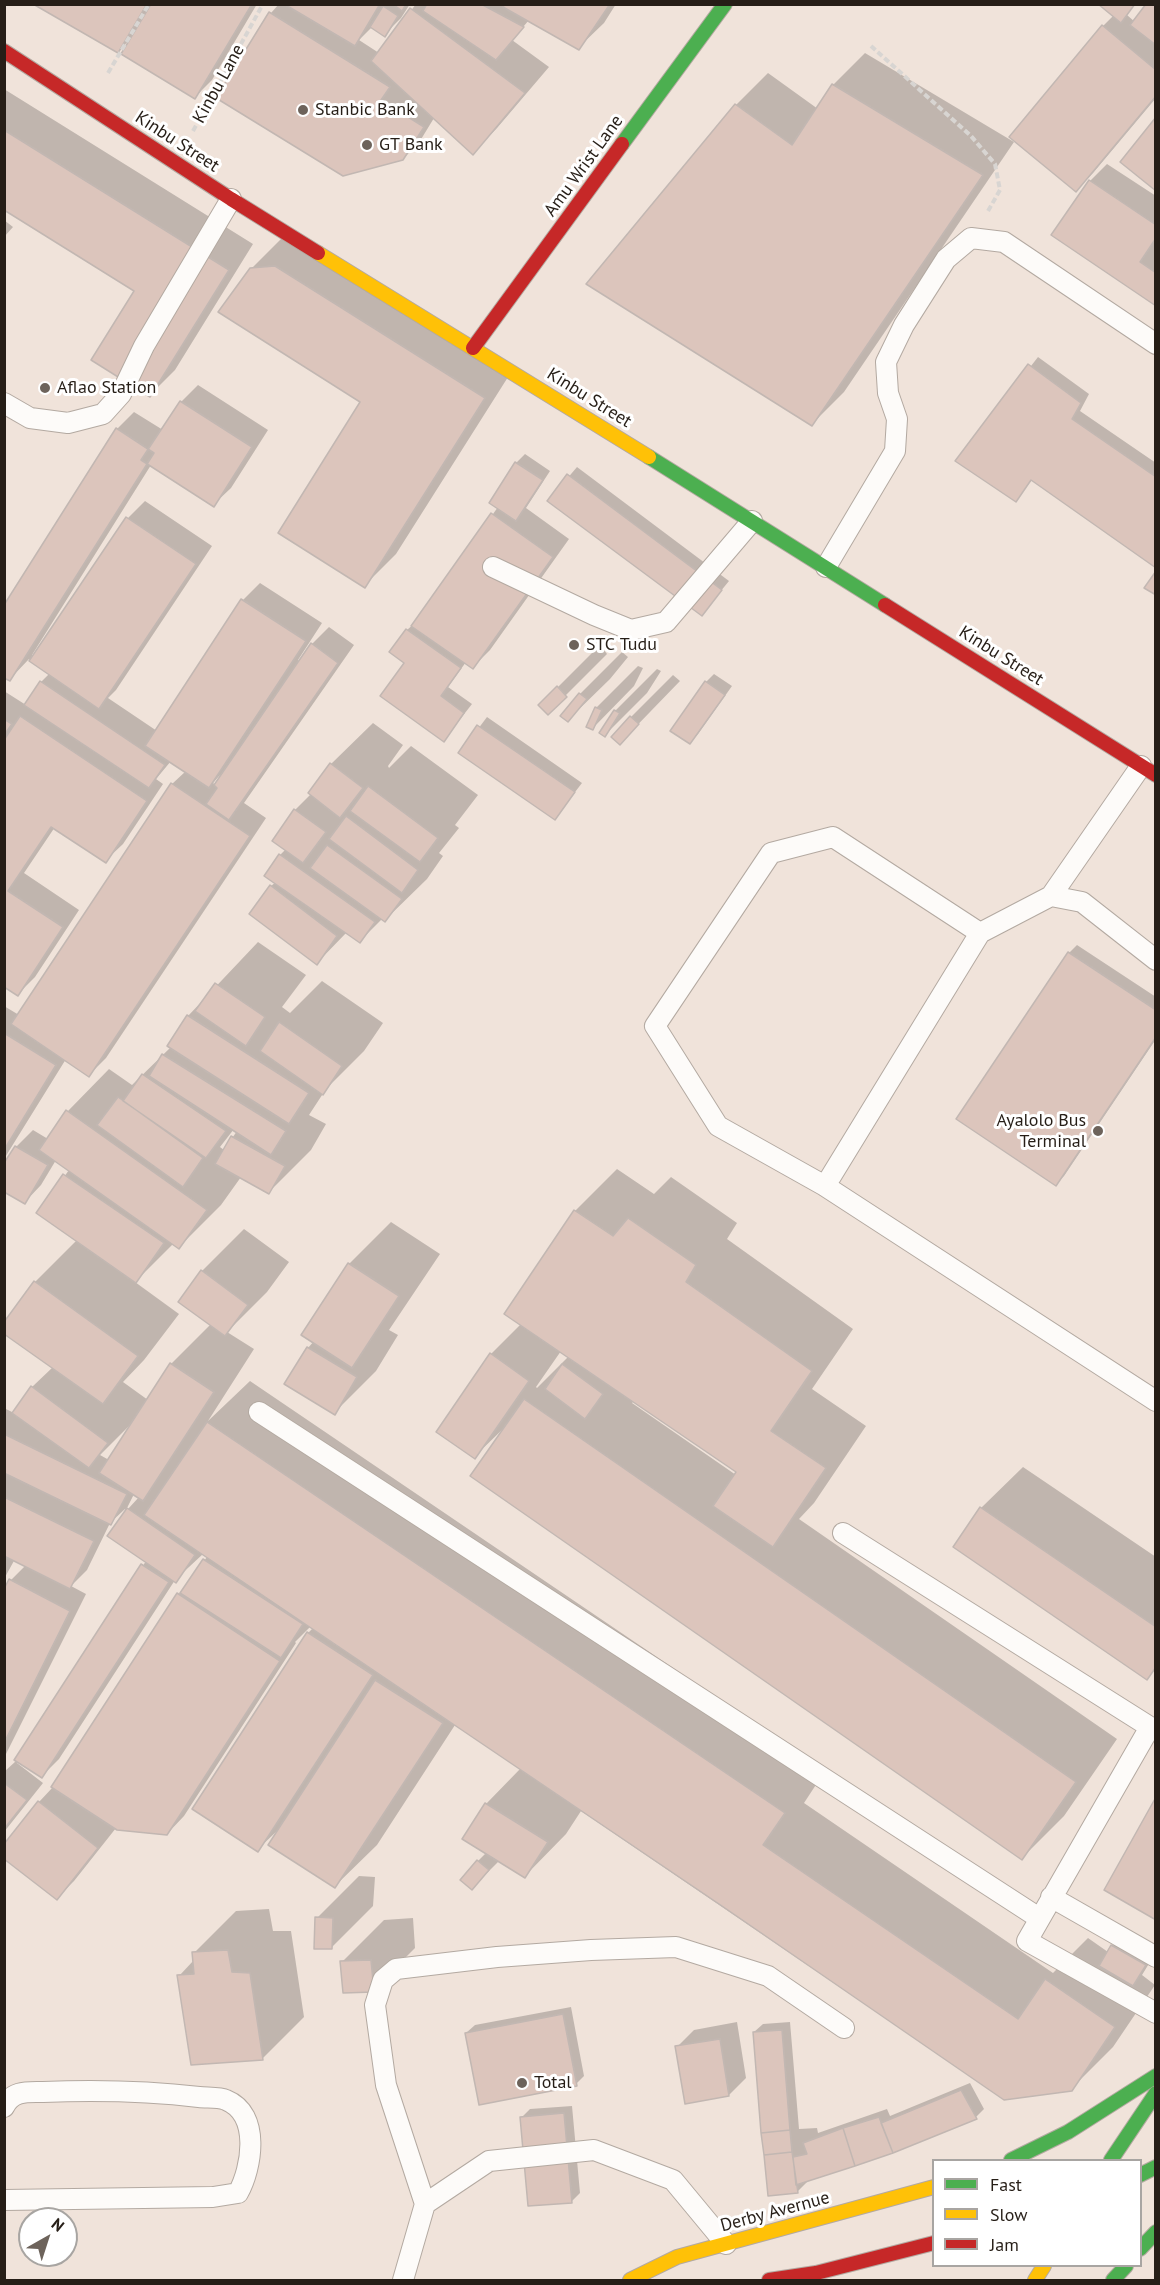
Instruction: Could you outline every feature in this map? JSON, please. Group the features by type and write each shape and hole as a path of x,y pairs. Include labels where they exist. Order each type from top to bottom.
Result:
{"street":[{"name":"Amu Wrist Lane","path":"473,348 725,4"},
{"name":"Kinbu Street","path":"4,51 231,199 752,520 1148,771"},
{"path":"1013,2159 1068,2132 1155,2076"},
{"path":"1112,2159 1155,2093"},
{"name":"Derby Avernue","path":"630,2280 677,2257 932,2187"},
{"path":"1142,2247 1155,2232"},
{"path":"769,2280 816,2273 932,2243"},
{"path":"1035,2280 1043,2267"},
{"path":"1113,2280 1124,2267"}],"lane":[{"path":"4,403 30,418 68,423 103,414 121,394 144,346 231,199"},
{"path":"826,567 895,451 897,419 888,393 886,362 904,325 946,259 971,238 1004,242 1155,344"},
{"path":"494,567 594,615 631,630 666,622 752,520"},
{"path":"825,1186 980,933 1051,896 1148,771"},
{"path":"980,933 833,837 771,853 655,1026 718,1126 825,1186 1155,1401"},
{"path":"1051,896 1082,902 1155,960"},
{"path":"259,1412 1039,1918"},
{"path":"843,1533 1150,1727 1027,1941 1155,2013"},
{"path":"1051,1897 1155,1958"},
{"path":"403,2280 424,2204 386,2085 375,2005 383,1980 396,1969 520,1956 676,1947 768,1976 844,2028"},
{"path":"4,2107 18,2092 74,2091 182,2095 226,2100 242,2112 251,2137 250,2158 245,2180 238,2193 213,2197 4,2200"},
{"path":"424,2204 489,2161 594,2150 673,2180 726,2244"}],"path":[{"path":"88,106 149,4"},
{"name":"Kinbu Lane","path":"175,163 263,4"},
{"path":"871,46 971,136 995,164 1000,190 971,238"}],"building":[{"path":"33,4 147,4 118,53"},
{"path":"151,4 252,4 195,99 121,54"},
{"path":"284,4 380,4 355,46"},
{"path":"393,4 406,4 402,11"},
{"path":"427,4 481,4 524,27 496,60 423,11"},
{"path":"505,4 610,4 579,50 503,7"},
{"path":"1098,4 1135,4 1121,23"},
{"path":"1146,4 1156,4 1156,45 1130,25"},
{"path":"383,6 398,16 385,37 370,27"},
{"path":"410,8 525,93 473,155 371,61"},
{"path":"269,12 390,87 381,100 424,127 403,160 343,176 216,98"},
{"path":"1102,25 1156,70 1156,96 1076,192 1009,137"},
{"path":"832,84 983,175 812,426 586,284 735,104 792,145"},
{"path":"1156,117 1156,191 1120,162"},
{"path":"4,130 229,270 150,397 91,360 134,291 4,210"},
{"path":"1089,180 1156,225 1156,238 1140,262 1156,273 1156,306 1051,235"},
{"path":"275,266 485,398 365,588 278,533 360,402 218,312 250,268"},
{"path":"1028,364 1081,403 1072,419 1156,477 1156,568 1031,480 1016,502 955,461"},
{"path":"180,401 252,447 214,507 141,460"},
{"path":"116,428 154,453 10,681 4,678 4,605"},
{"path":"515,462 543,480 516,521 489,503"},
{"path":"567,474 722,590 702,616 547,501"},
{"path":"491,513 553,557 473,669 411,626"},
{"path":"126,517 196,564 99,709 29,661"},
{"path":"1156,571 1156,595 1144,588"},
{"path":"241,599 306,641 209,788 145,746"},
{"path":"406,629 461,668 441,696 464,713 444,742 380,696 404,663 389,652"},
{"path":"311,643 338,663 229,820 206,804 217,788 214,785"},
{"path":"40,681 165,765 149,788 24,705"},
{"path":"705,681 725,695 690,744 670,731"},
{"path":"557,686 567,697 548,715 538,705"},
{"path":"579,693 587,699 568,722 560,716"},
{"path":"595,707 602,710 593,730 586,727"},
{"path":"614,710 620,713 605,737 599,733"},
{"path":"20,716 147,801 106,863 51,827 8,891 63,927 18,996 4,987 4,740"},
{"path":"630,716 639,724 620,745 611,737"},
{"path":"4,719 12,724 4,735"},
{"path":"477,725 575,792 555,820 458,753"},
{"path":"330,763 363,788 340,818 308,793"},
{"path":"171,783 250,836 89,1077 11,1024"},
{"path":"368,786 438,838 420,862 350,811"},
{"path":"294,809 326,832 303,863 272,841"},
{"path":"346,816 418,870 402,893 329,839"},
{"path":"327,845 402,899 385,922 310,868"},
{"path":"279,854 375,922 360,943 264,876"},
{"path":"270,885 337,936 317,965 249,914"},
{"path":"1068,952 1156,1010 1156,1037 1056,1186 956,1119"},
{"path":"215,983 265,1017 246,1046 195,1011"},
{"path":"187,1015 309,1093 289,1124 167,1046"},
{"path":"279,1022 342,1066 323,1095 260,1051"},
{"path":"4,1033 56,1065 4,1150"},
{"path":"162,1054 286,1131 271,1155 149,1076"},
{"path":"142,1074 226,1131 206,1158 123,1101"},
{"path":"118,1097 203,1158 183,1187 97,1125"},
{"path":"66,1110 207,1210 179,1249 39,1150"},
{"path":"231,1136 285,1166 269,1194 215,1164"},
{"path":"15,1146 48,1165 25,1204 4,1192 4,1163"},
{"path":"63,1174 164,1243 136,1283 36,1213"},
{"path":"574,1210 613,1236 628,1218 696,1265 686,1282 812,1371 771,1431 826,1468 773,1547 713,1506 736,1472 504,1314"},
{"path":"348,1263 399,1296 352,1368 301,1335"},
{"path":"201,1270 248,1305 225,1336 178,1302"},
{"path":"34,1281 138,1356 103,1404 4,1334 4,1322"},
{"path":"307,1347 357,1377 335,1415 284,1384"},
{"path":"490,1353 529,1381 475,1459 436,1432"},
{"path":"170,1363 214,1392 143,1501 99,1473"},
{"path":"562,1364 603,1394 585,1419 545,1389"},
{"path":"31,1386 108,1443 89,1468 12,1413"},
{"path":"524,1399 1076,1782 1022,1860 470,1476"},
{"path":"207,1422 785,1813 763,1845 1018,2019 1045,1979 1115,2027 1072,2091 1004,2100 144,1515"},
{"path":"4,1434 127,1494 111,1525 4,1473"},
{"path":"4,1497 94,1541 70,1589 4,1556"},
{"path":"980,1507 1156,1627 1156,1667 1147,1680 953,1547"},
{"path":"127,1508 195,1555 176,1583 107,1536"},
{"path":"203,1559 303,1624 281,1658 180,1593"},
{"path":"141,1564 169,1582 42,1778 14,1760"},
{"path":"9,1579 70,1611 4,1743 4,1589"},
{"path":"177,1593 280,1661 167,1835 117,1830 51,1787"},
{"path":"307,1632 373,1675 258,1852 192,1809"},
{"path":"375,1680 443,1723 335,1888 268,1845"},
{"path":"4,1783 27,1800 4,1829"},
{"path":"1156,1797 1156,1920 1104,1890"},
{"path":"38,1801 98,1848 57,1900 4,1859 4,1844"},
{"path":"485,1803 548,1842 525,1878 462,1839"},
{"path":"477,1860 489,1870 472,1890 460,1880"},
{"path":"315,1917 333,1918 332,1949 314,1949"},
{"path":"1111,1945 1146,1965 1133,1986 1099,1966"},
{"path":"228,1950 232,1972 250,1973 263,2060 191,2065 177,1975 194,1974 192,1952"},
{"path":"371,1960 374,1992 343,1993 340,1961"},
{"path":"563,2014 577,2086 479,2105 465,2033"},
{"path":"782,2030 790,2130 761,2133 753,2032"},
{"path":"720,2039 729,2096 685,2104 675,2046"},
{"path":"961,2090 977,2119 893,2153 881,2123"},
{"path":"564,2113 572,2203 528,2206 520,2117"},
{"path":"879,2117 893,2153 855,2166 843,2128"},
{"path":"843,2128 855,2166 796,2185 793,2157 807,2154 803,2143"},
{"path":"790,2130 792,2152 764,2155 761,2133"},
{"path":"792,2152 798,2193 768,2196 764,2155"}],"traffic: fast":[{"path":"622,144 725,4"},
{"path":"649,457 885,605"},
{"path":"1013,2159 1068,2132 1156,2076"},
{"path":"1112,2159 1156,2093"},
{"path":"1142,2174 1156,2167"},
{"path":"1142,2247 1156,2232"},
{"path":"1113,2280 1125,2267"}],"traffic: slow":[{"path":"318,253 649,457"},
{"path":"630,2280 677,2257 932,2188"},
{"path":"1035,2280 1043,2267"}],"traffic: jam":[{"path":"4,51 318,253"},
{"path":"473,348 622,144"},
{"path":"885,605 1156,775"},
{"path":"769,2280 816,2273 932,2244"}],"place":[{"name":"Stanbic Bank","path":"303,110"},
{"name":"GT Bank","path":"367,145"},
{"name":"Aflao Station","path":"45,388"},
{"name":"STC Tudu","path":"574,645"},
{"name":"Ayalolo Bus Terminal","path":"1098,1131"},
{"name":"Total","path":"522,2083"}]}
